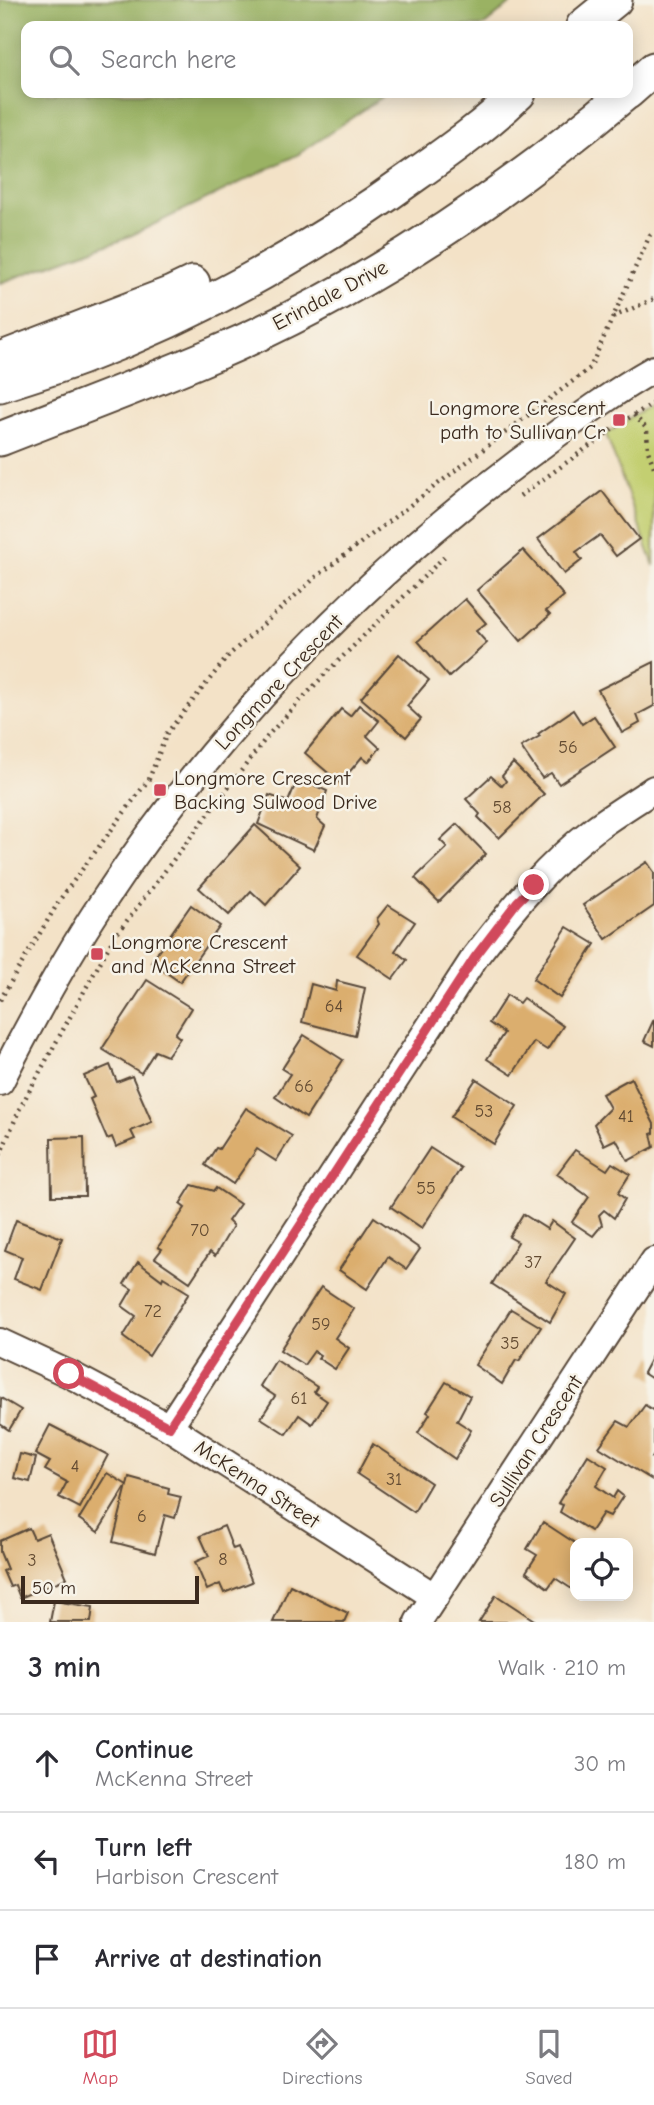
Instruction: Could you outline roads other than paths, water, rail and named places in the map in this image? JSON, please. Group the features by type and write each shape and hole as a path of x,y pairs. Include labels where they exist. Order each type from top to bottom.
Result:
{"main road":[{"path":"589,21 615,0"},
{"path":"594,21 615,0"},
{"name":"Erindale Drive","path":"633,87 654,69"},
{"path":"0,359 172,293 261,250 372,185 497,98"},
{"path":"0,385 81,357 190,309 274,266 382,199 490,121 515,98"},
{"name":"Erindale Drive","path":"0,439 213,355 352,285 432,237 512,184 620,98"}],"street":[{"name":"Longmore Crescent","path":"0,1082 39,1005 102,902 212,754 295,661 384,573 480,491 614,394 654,369"},
{"path":"169,1427 475,957 517,902 568,851 596,828 654,789"},
{"name":"Sullivan Crescent","path":"418,1622 654,1261"},
{"name":"McKenna Street","path":"0,1342 69,1374 169,1427 435,1597"}],"place":[{"name":"Longmore Crescent path to Sullivan Cr","path":"619,420"},
{"name":"Longmore Crescent Backing Sulwood Drive","path":"160,790"},
{"name":"Longmore Crescent and McKenna Street","path":"97,954"}]}
